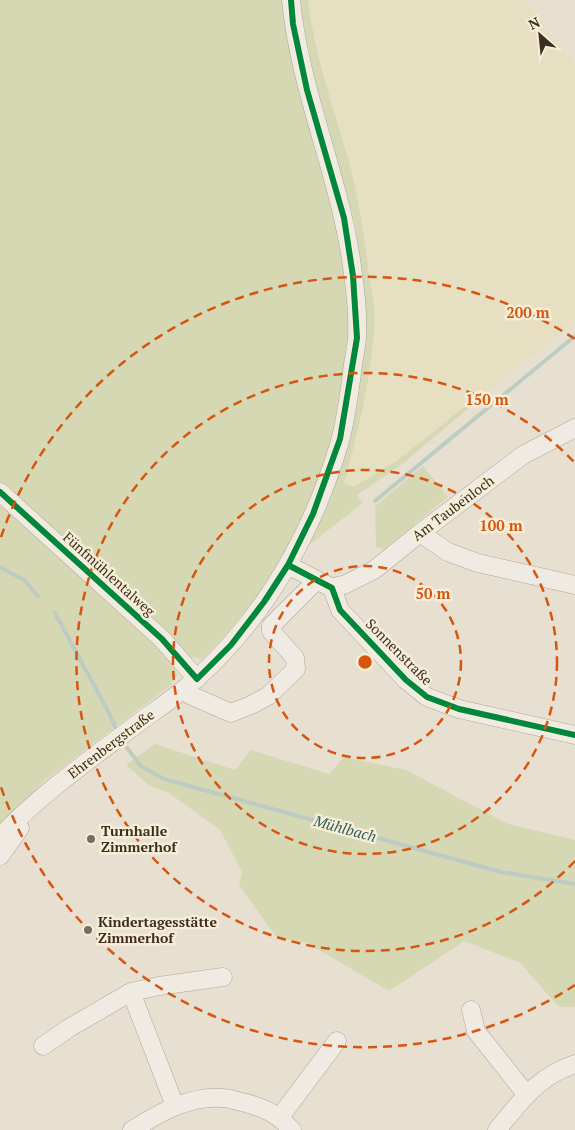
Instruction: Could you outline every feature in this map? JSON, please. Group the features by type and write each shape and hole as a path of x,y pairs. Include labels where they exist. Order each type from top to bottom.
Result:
{"street":[{"name":"Ehrenbergstraße","path":"0,837 21,815 59,784 196,679 231,644 264,602 288,565 313,514 328,474 340,439 357,338 353,276 344,218 307,90 293,24 291,0"},
{"name":"Am Taubenloch","path":"325,584 346,584 374,570 523,454 575,428"},
{"name":"Fünfmühlentalweg","path":"0,492 162,639 196,679"},
{"path":"420,533 448,552 478,563 575,585"},
{"path":"182,690 231,713 268,696 296,669 295,658 271,631 270,626 325,584 288,565"},
{"name":"Sonnenstraße","path":"325,584 340,610 406,680 426,697 459,709 575,735"},
{"name":"Ehrenbergstraße","path":"0,856 41,800"},
{"path":"43,1046 69,1028 131,992 223,977"},
{"path":"131,992 175,1106"},
{"path":"471,1010 476,1031 526,1094"},
{"path":"280,1117 337,1041"},
{"path":"497,1130 526,1094 546,1077 575,1064"},
{"path":"132,1130 175,1106 205,1098 223,1098 250,1105 280,1117 292,1130"}],"shaded area":[{"path":"308,0 524,0 575,65 575,320 470,407 469,404 398,460 354,487 344,483 357,437 372,295 363,224 347,156 327,91 311,22"}],"green space":[{"path":"0,0 284,0 322,160 348,283 348,347 339,414 322,473 301,526 265,588 221,640 202,659 189,657 0,483"},
{"path":"299,0 308,0 319,59 351,170 363,229 374,309 372,350 366,389 359,427 344,483 354,487 398,460 468,404 470,407 401,465 357,495 363,503 310,544 335,484 352,428 362,288 355,224 316,87"},
{"path":"423,466 448,497 384,549 376,547 375,506"},
{"path":"0,502 172,660 177,675 171,685 45,780 0,827"},
{"path":"155,744 235,770 251,750 329,774 344,757 406,770 508,824 575,840 575,1007 559,1007 520,963 464,941 389,991 307,943 277,938 239,885 242,872 220,830 169,793 149,785 126,765"}],"waterway":[{"path":"375,501 575,336"},
{"name":"Mühlbach","path":"0,567 24,580 38,596"},
{"name":"Mühlbach","path":"55,613 116,729"},
{"name":"Mühlbach","path":"127,748 141,766 164,779 501,872 575,884"}],"cycle path":[{"path":"0,492 162,639 197,679 231,645 264,602 288,565 313,514 340,439 357,338 353,276 344,218 307,90 293,24 291,0"},
{"path":"288,565 332,588 340,610 406,680 427,697 459,709 575,735"}],"place":[{"name":"Turnhalle Zimmerhof","path":"91,839"},
{"name":"Kindertagesstätte Zimmerhof","path":"88,930"}]}
